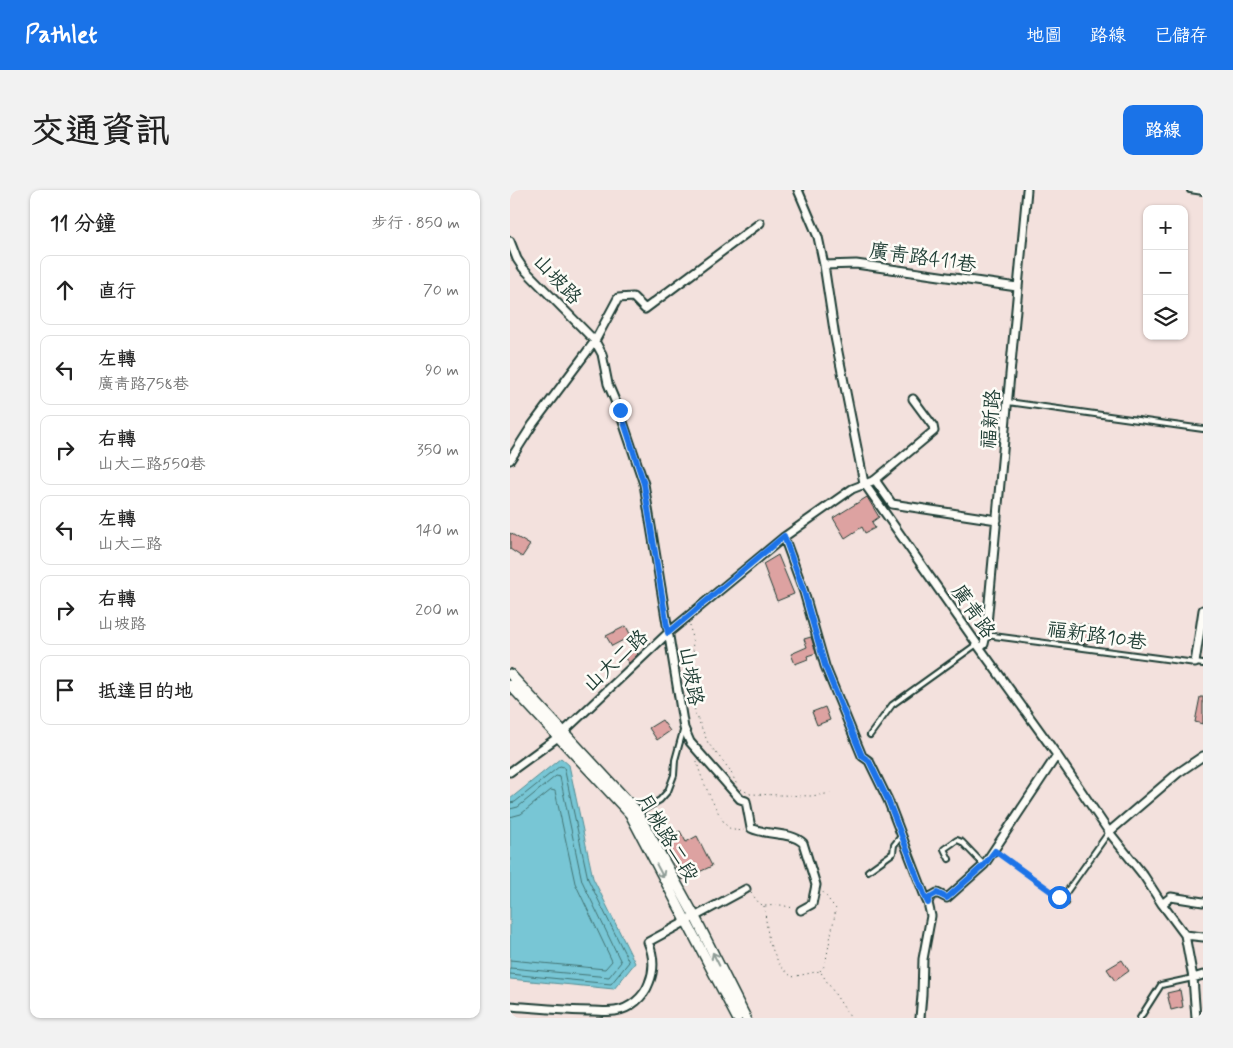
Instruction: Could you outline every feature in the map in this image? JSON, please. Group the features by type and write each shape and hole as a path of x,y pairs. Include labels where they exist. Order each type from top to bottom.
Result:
{"street":[{"name":"廣青路","path":"798,190 818,237 835,337 864,483 1057,755 1109,832 1144,876 1185,935 1193,978 1196,1018"},
{"name":"福新路","path":"978,646 984,644 986,635 1027,190"},
{"path":"510,460 533,424 594,341 618,298 633,298 645,309 760,222"},
{"name":"山坡路","path":"510,241 517,259 523,268 594,341 602,354 608,384 620,410 644,484 684,728 690,742 740,799 746,801 754,830"},
{"name":"廣青路411巷","path":"824,265 856,264 1018,287"},
{"path":"912,399 933,426 934,431 875,480 892,504 997,520"},
{"name":"山大二路","path":"510,772 561,734 668,633 784,536 852,489 875,480"},
{"path":"784,536 804,592 825,666 862,756 869,761 888,800 928,903 931,916 923,959 920,1018"},
{"path":"1199,664 1203,610"},
{"name":"月桃路二段","path":"510,674 630,814 746,1018"},
{"name":"月桃路二段","path":"510,685 638,813 691,919 737,1018"},
{"path":"928,903 930,897 937,893 947,898 984,865 1057,755"},
{"path":"1109,832 1149,796 1203,756"},
{"path":"754,830 797,838 803,842 816,885 812,904 801,910"},
{"path":"510,1006 574,1011 616,1011 626,1008 646,993 651,980 654,964 648,942 746,889"},
{"path":"1162,904 1171,897 1203,902"},
{"path":"1185,935 1203,937"},
{"path":"1193,978 1203,975"}],"lane":[{"path":"1190,190 1203,192"},
{"path":"1008,402 1203,429"},
{"name":"福新路10巷","path":"986,635 1199,664"},
{"path":"870,735 892,705 978,646"},
{"path":"638,813 660,800 668,791 674,776 675,760 684,728"},
{"path":"1066,903 1063,896 1109,832"},
{"path":"868,871 893,853 894,845 902,835"},
{"path":"949,859 944,849 957,840 962,842 984,865"},
{"path":"1140,1018 1161,985 1193,978"}],"path":[{"path":"686,618 691,626 696,671 692,694 695,712 708,743 730,770 738,787 750,794 810,796 833,793"},
{"path":"696,748 697,764 707,791 727,826 734,830 754,830"},
{"path":"995,851 1059,897 1063,896"},
{"path":"764,906 769,942 780,966 792,977 820,971 825,965 836,909 829,898 816,885"},
{"path":"746,889 764,906 781,906 801,910"},
{"path":"820,971 850,1017"}],"water":[{"path":"561,758 569,765 593,878 635,963 614,989 510,979 510,799"}],"building":[{"path":"867,497 879,517 872,522 875,528 865,533 862,527 845,538 833,518"},
{"path":"510,533 530,545 522,557 510,549"},
{"path":"778,555 794,594 777,601 763,564"},
{"path":"1070,622 1091,626 1087,644 1066,640"},
{"path":"626,626 631,636 612,646 606,636"},
{"path":"811,637 816,653 807,656 808,659 795,664 791,654 807,647 804,639"},
{"path":"632,648 638,654 629,663 623,656"},
{"path":"1200,697 1203,697 1203,724 1195,722"},
{"path":"825,707 830,720 817,725 812,712"},
{"path":"662,720 670,731 657,740 649,728"},
{"path":"680,831 686,842 697,836 712,866 682,880 665,845 663,846 660,841"},
{"path":"1122,960 1129,971 1115,981 1107,969"},
{"path":"1180,990 1183,1007 1171,1010 1167,993"}],"route":[{"path":"620,410 644,484 668,633 784,536 804,592 825,666 862,756 869,761 888,800 928,903 930,897 937,893 947,898 984,865 995,851 1059,897"}]}
